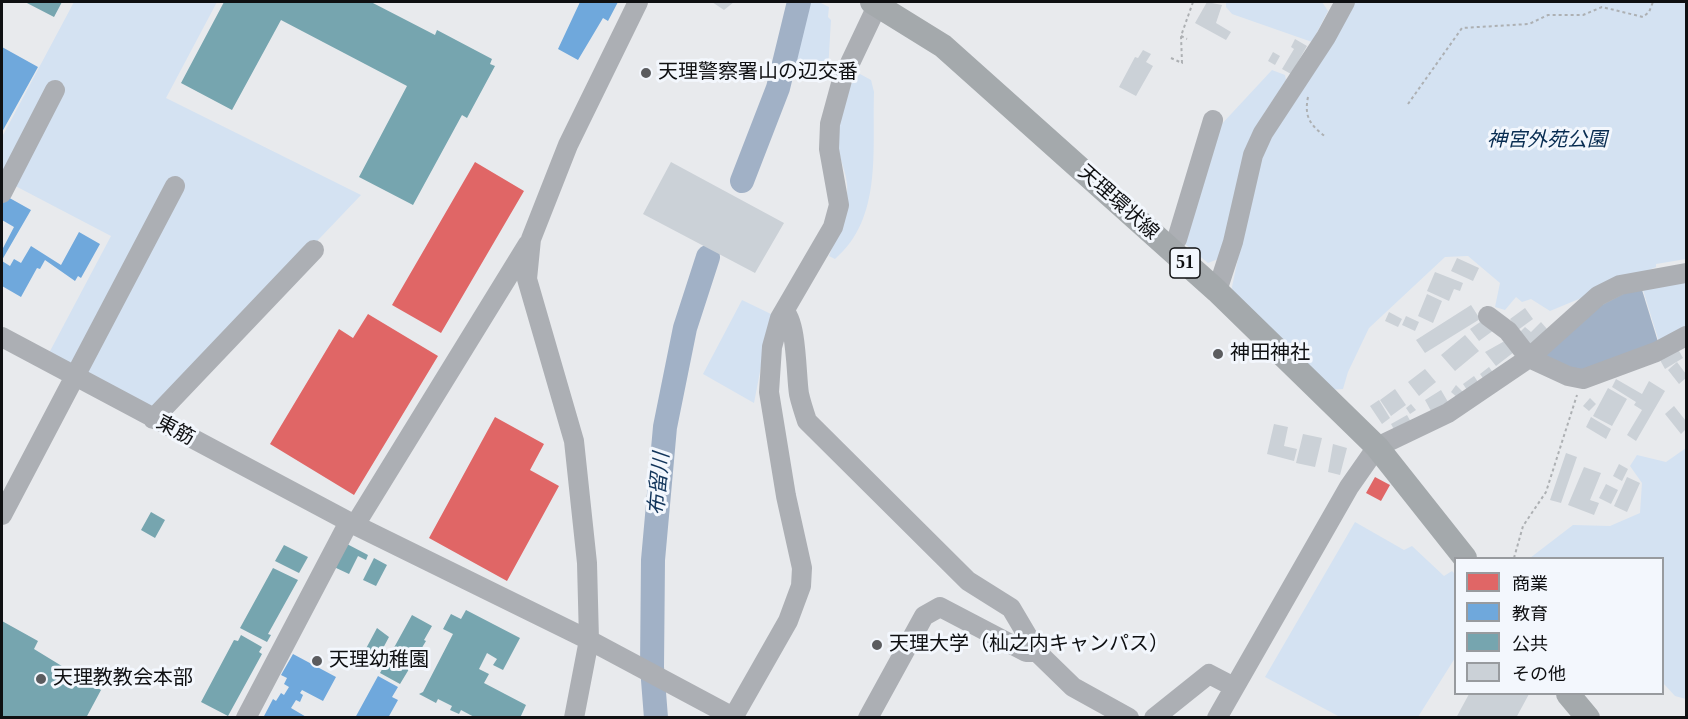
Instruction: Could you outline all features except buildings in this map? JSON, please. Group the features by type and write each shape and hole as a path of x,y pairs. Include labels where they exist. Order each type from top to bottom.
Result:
{"main road":[{"name":"天理環状線","path":"875,3 943,46 1217,291 1377,447 1464,557"},
{"path":"1570,695 1588,717"}],"street":[{"path":"246,717 352,524 531,239 568,145 638,2"},
{"path":"1217,291 1233,242 1253,154 1276,110 1326,37 1345,2"},
{"path":"734,717 788,621 801,586 802,568 786,496 769,392 772,347 784,311 833,227 839,206 829,149 830,124 842,80 875,3"},
{"path":"2,193 55,90"},
{"path":"1169,250 1177,239 1213,120"},
{"path":"2,515 175,186"},
{"path":"531,239 527,279 574,441 587,563 589,640 574,717"},
{"path":"153,419 314,250"},
{"path":"1217,717 1349,487 1377,447 1449,412 1529,358 1598,296 1620,285 1686,273"},
{"path":"784,311 789,315 792,327 800,396 807,421 968,581 1011,608 1037,652 1073,687 1129,717"},
{"path":"1488,316 1508,331 1529,358 1568,376 1583,380 1656,352 1686,336"},
{"name":"東筋","path":"2,337 352,524 589,640 686,692 705,710 734,717"},
{"path":"868,717 924,616 940,607 1026,652 1037,652"},
{"path":"1154,717 1209,674 1234,687"}],"path":[{"path":"1171,58 1182,63 1181,36 1193,2"},
{"path":"1408,104 1462,28 1529,24 1548,15 1583,15 1602,7 1643,17 1649,12 1653,2"},
{"path":"1181,36 1188,39"},
{"path":"1302,73 1305,84 1309,87 1305,110 1308,120 1326,137"},
{"path":"1514,557 1523,526 1546,492 1583,380"}],"green space":[{"path":"74,2 217,2 166,98 361,195 155,411 49,353 111,236 2,179 2,137"},
{"path":"803,2 819,2 829,7 828,17 831,20 828,70 785,73"},
{"path":"1226,2 1322,2 1328,11 1312,42 1232,14 1226,7"},
{"name":"神宮外苑公園","path":"1354,2 1686,2 1686,259 1656,264 1656,267 1550,311 1531,299 1522,302 1516,297 1505,310 1495,307 1500,283 1468,256 1445,257 1369,328 1348,372 1343,389 1328,390 1234,300 1232,287 1255,176 1267,140"},
{"path":"1272,70 1285,75 1286,80 1260,120 1246,150 1221,251 1218,259 1208,263 1185,244 1185,237 1219,127"},
{"path":"860,74 871,80 874,92 872,181 861,224 850,242 835,259 829,256 842,220 847,192 837,142 838,121 847,91"},
{"path":"1686,278 1686,332 1660,345 1643,290"},
{"path":"742,300 771,314 754,403 703,374"},
{"path":"1686,448 1686,699 1675,696 1664,684 1664,557 1531,557 1573,525 1610,526 1640,513 1642,483 1630,466 1637,455 1666,462"},
{"path":"1355,522 1404,550 1412,546 1444,576 1452,571 1454,573 1454,660 1418,717 1340,717 1265,677"}],"shaded area":[{"path":"1637,287 1642,290 1659,345 1589,371 1570,372 1539,358 1590,311"}],"waterway":[{"name":"布留川","path":"742,181 778,88 799,2"},
{"name":"布留川","path":"656,718 652,667 653,560 665,427 685,328 708,257"}],"place":[{"name":"天理警察署山の辺交番","path":"646,73"},
{"name":"神田神社","path":"1218,354"},
{"name":"天理大学（杣之内キャンパス）","path":"877,645"},
{"name":"天理幼稚園","path":"317,661"},
{"name":"天理教教会本部","path":"41,679"}]}
